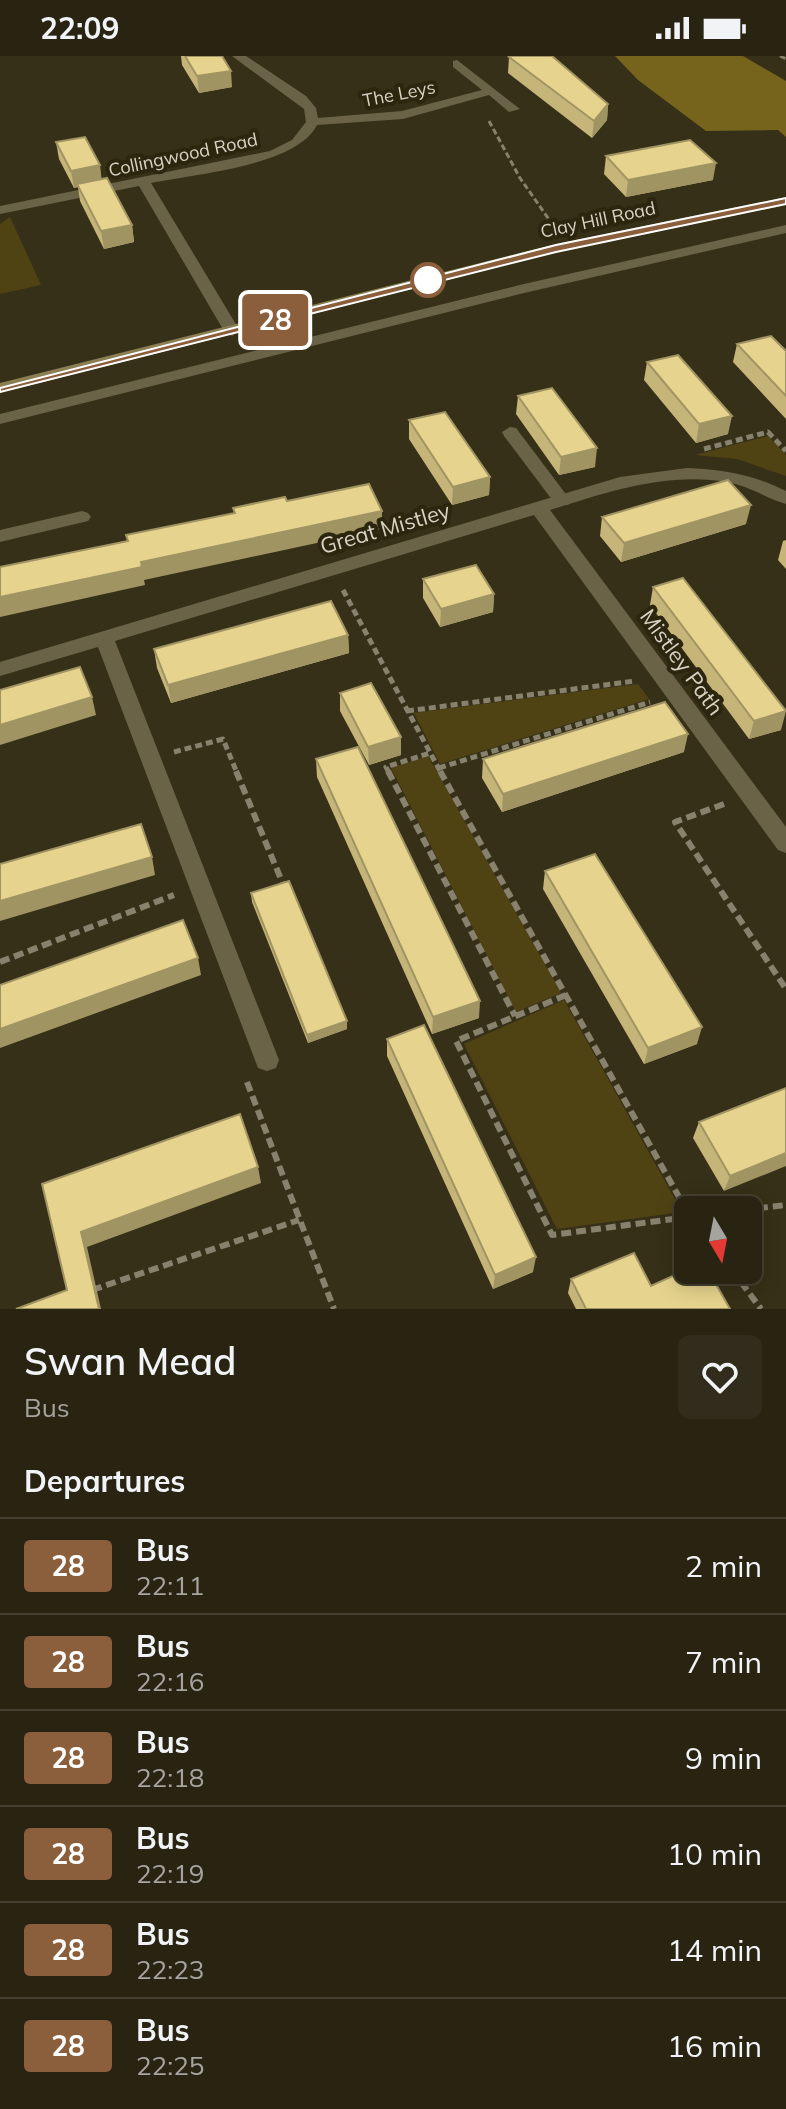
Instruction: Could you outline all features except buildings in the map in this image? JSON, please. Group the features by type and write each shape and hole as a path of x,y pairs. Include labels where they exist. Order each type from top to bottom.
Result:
{"street":[{"path":"238,56 302,99 310,108 312,122"},
{"name":"The Leys","path":"457,64 514,109"},
{"name":"The Leys","path":"312,122 403,115 491,91"},
{"name":"Collingwood Road","path":"0,210 273,154 305,137 312,122"},
{"path":"143,181 232,331"},
{"name":"Clay Hill Road","path":"0,388 556,248 786,201"},
{"path":"0,419 524,289 786,229"},
{"path":"510,432 562,501"},
{"name":"Great Mistley","path":"0,669 648,477 698,473 731,478 773,490 786,498"},
{"name":"Mistley Path","path":"539,508 786,844"},
{"path":"0,536 82,517"},
{"path":"104,637 267,1060"}],"path":[{"path":"780,56 786,59"},
{"path":"488,111 488,119 520,178 562,239"},
{"path":"692,452 768,432 786,451"},
{"path":"328,593 356,585"},
{"path":"343,589 430,753 677,1196"},
{"path":"407,711 640,680 632,669"},
{"path":"439,768 655,701 648,691"},
{"path":"170,753 223,739 283,884"},
{"path":"430,753 386,767 515,1017"},
{"path":"718,791 726,804 675,822 786,989"},
{"path":"0,962 179,893"},
{"path":"566,995 456,1041 552,1235 674,1217"},
{"path":"762,1208 786,1205"},
{"path":"79,1294 299,1220"},
{"path":"742,1284 761,1309"}],"shaded area":[{"path":"615,56 743,56 786,81 786,137 778,130 706,131 638,80"},
{"path":"10,217 41,285 0,294 0,224"},
{"path":"768,436 786,455 786,476 737,459 695,455"},
{"path":"638,684 649,699 440,764 414,713"},
{"path":"428,756 561,993 516,1012 391,768"},
{"path":"564,1000 674,1198 674,1213 557,1229 464,1044"}],"bus line":[{"name":"28","path":"0,388 556,248 786,201"}]}
